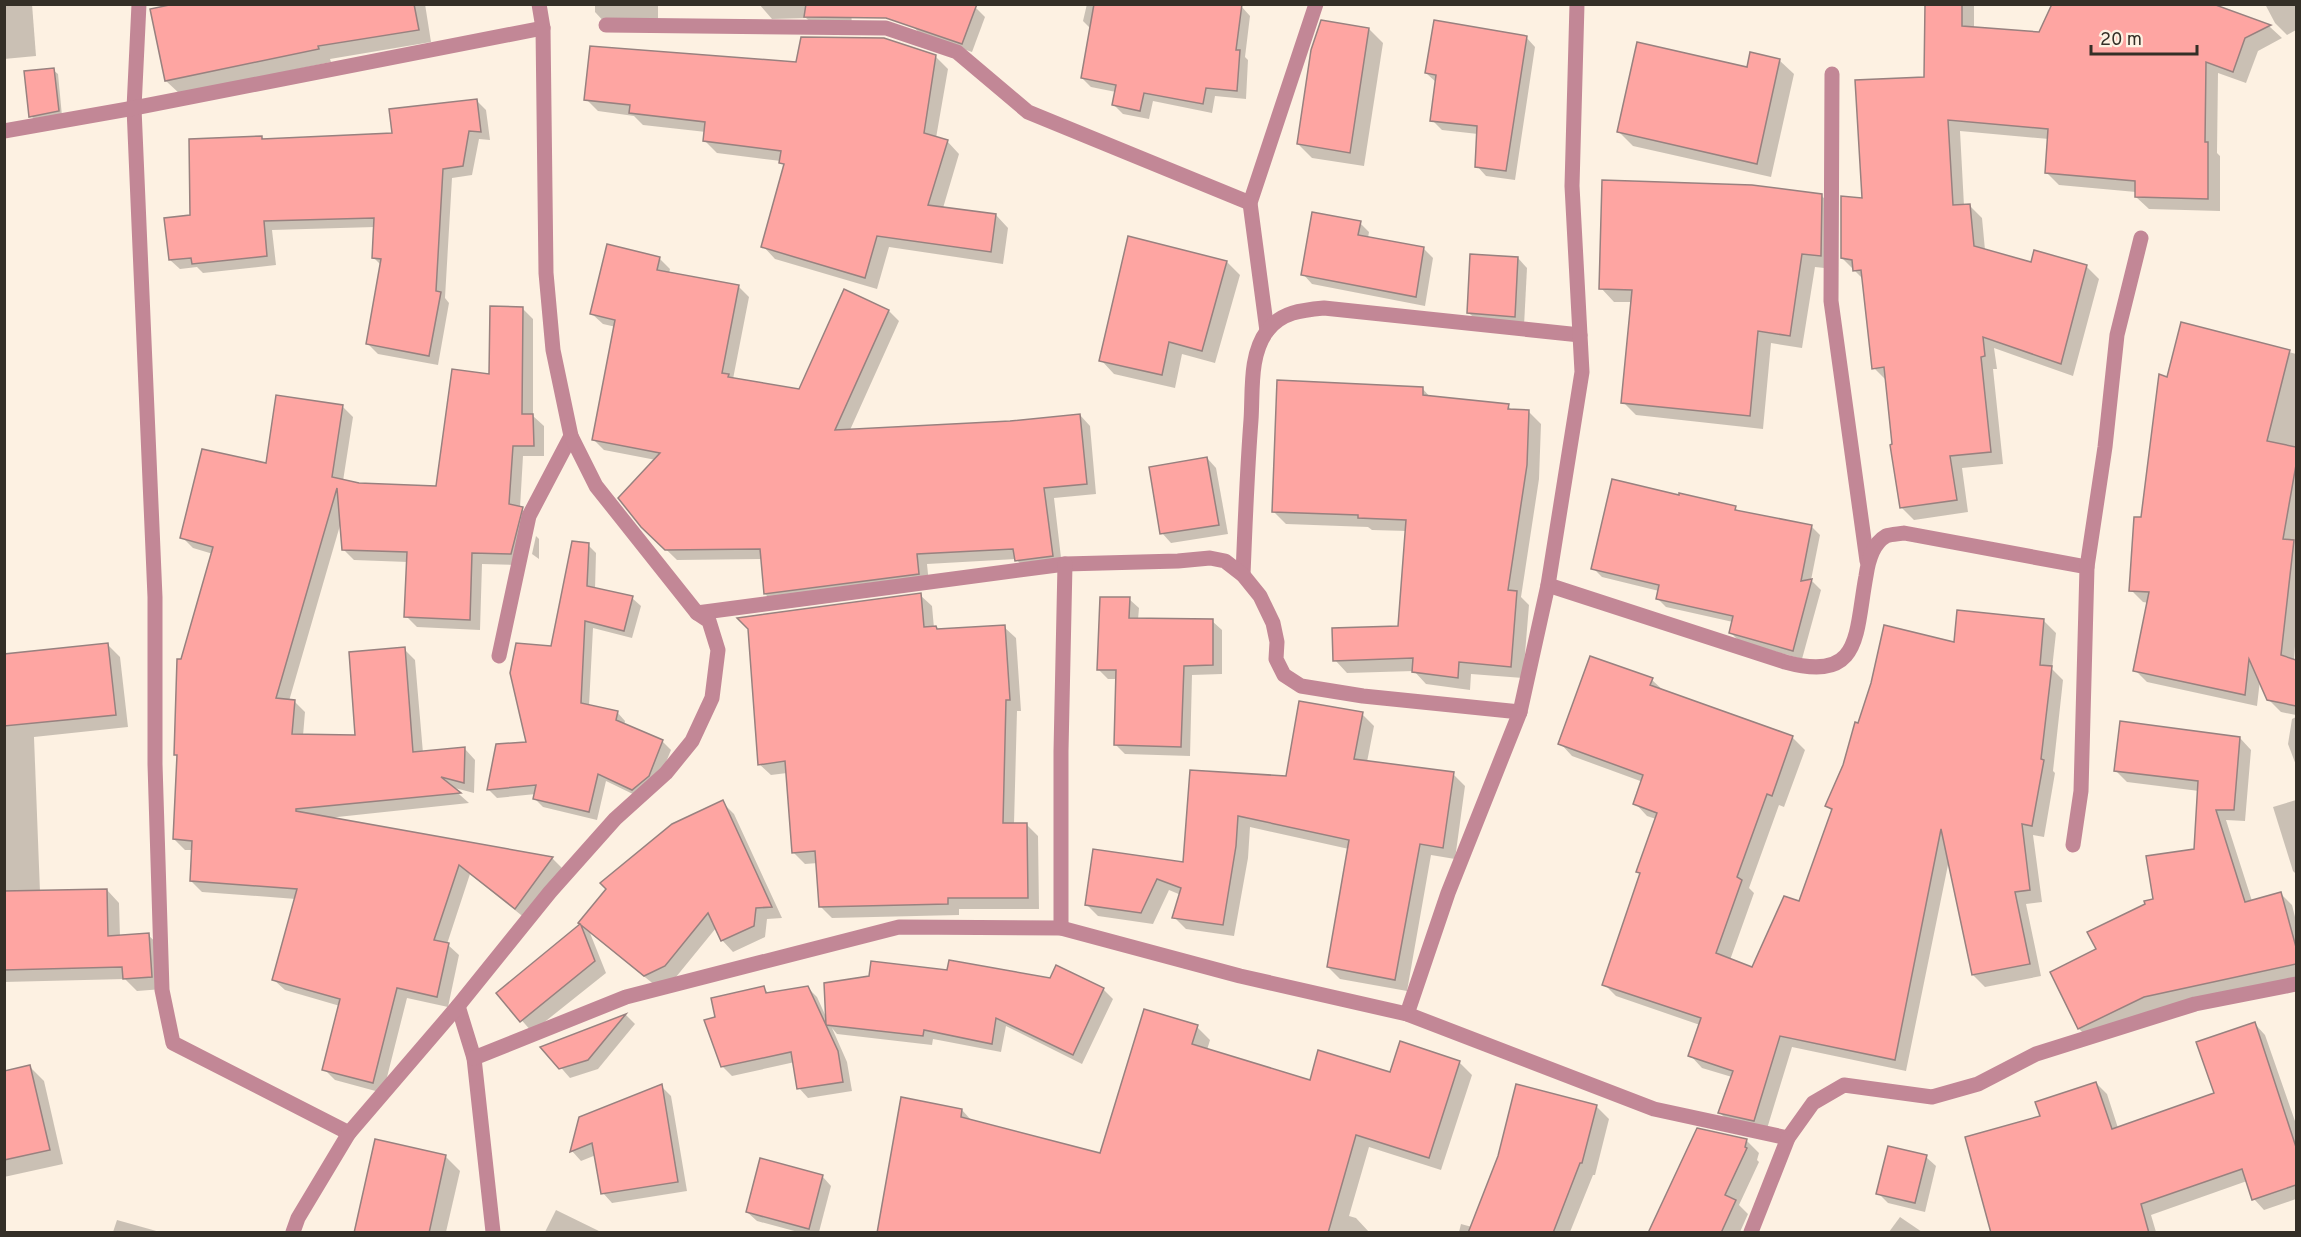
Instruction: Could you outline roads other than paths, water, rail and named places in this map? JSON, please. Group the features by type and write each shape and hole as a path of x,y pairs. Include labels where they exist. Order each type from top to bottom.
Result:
{"street":[{"path":"139,4 134,108 155,597 155,764 162,990 173,1043 349,1133"},
{"path":"293,1233 298,1218 349,1133 458,1006 550,891 615,819 666,773 692,741 712,698 718,650 709,621 697,613 596,486 571,436 553,350 546,273 543,28 538,4"},
{"path":"1267,331 1250,203 1316,4"},
{"path":"1407,1014 1448,893 1520,712 1548,585 1582,372 1572,186 1577,4"},
{"path":"606,25 886,28 957,52 1028,112 1250,203"},
{"path":"4,131 134,108 543,28"},
{"path":"1832,75 1831,302 1868,564"},
{"path":"2073,845 2082,791 2087,567 2105,447 2117,335 2141,238"},
{"path":"1243,576 1246,476 1255,363 1260,343 1276,322 1293,311 1324,308 1580,335"},
{"path":"499,656 529,516 571,436"},
{"path":"1548,585 1785,662 1805,668 1822,668 1837,664 1847,656 1855,634 1868,564 1874,548 1886,536 1904,533 2087,567"},
{"path":"697,613 1065,564 1210,558 1225,561 1243,576 1260,596 1273,624 1277,642 1276,659 1284,675 1301,686 1363,696 1520,712"},
{"path":"1060,928 1065,564"},
{"path":"474,1058 626,997 899,927 1060,928 1240,976 1407,1014 1653,1109 1788,1138"},
{"path":"1751,1233 1788,1138 1813,1102 1844,1085 1932,1097 1978,1084 2036,1054 2172,1011 2195,1004 2296,984"},
{"path":"458,1006 474,1058 493,1233"}]}
